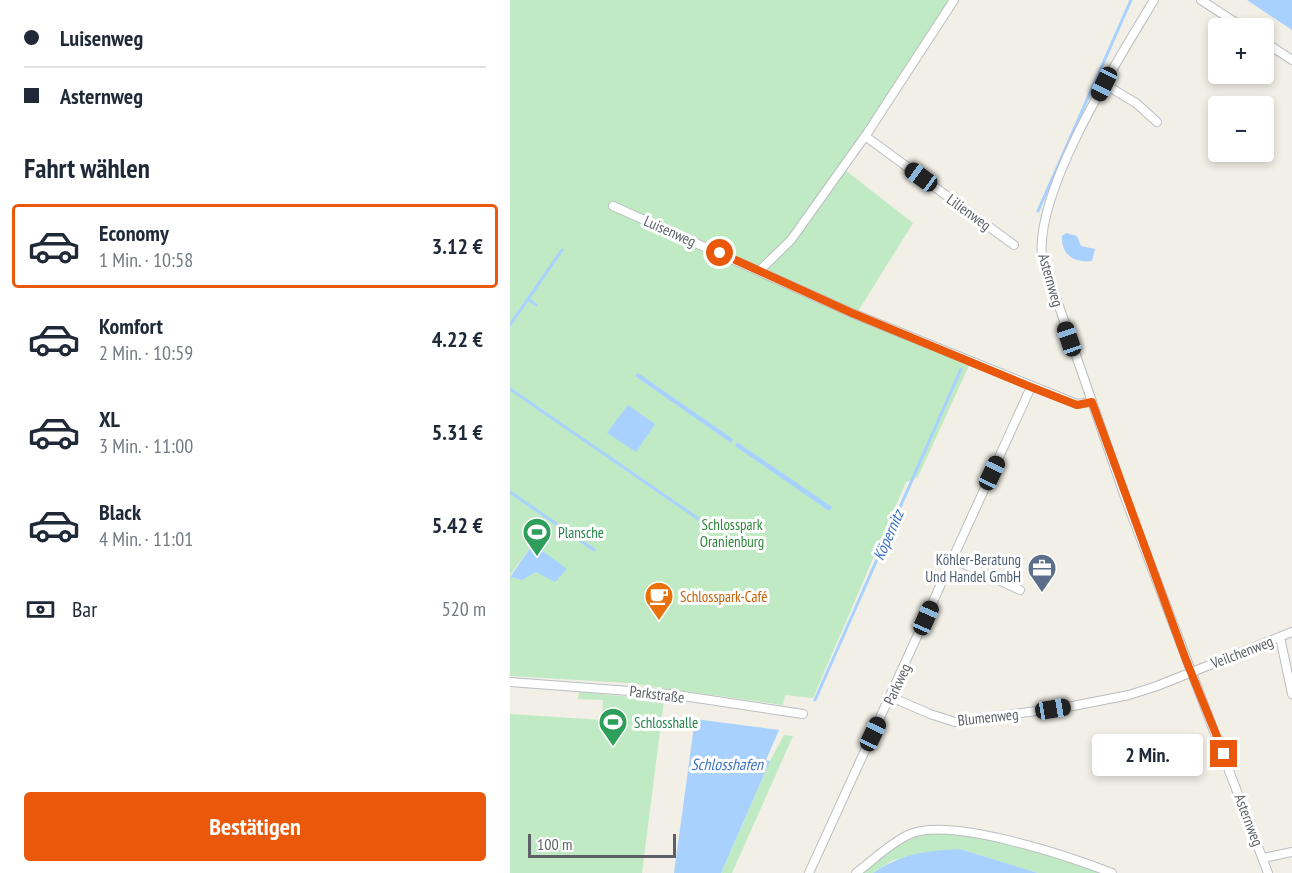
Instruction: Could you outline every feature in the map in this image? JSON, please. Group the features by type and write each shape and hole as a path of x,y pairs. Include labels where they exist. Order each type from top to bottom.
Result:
{"street":[{"path":"759,271 791,240 865,136 954,0"},
{"name":"Asternweg","path":"1154,0 1104,84 1053,189 1041,245 1047,275 1134,521 1268,873"},
{"path":"1201,0 1229,18"},
{"path":"1274,48 1292,60"},
{"path":"1104,84 1136,103 1157,122"},
{"name":"Lilienweg","path":"865,136 1014,245"},
{"name":"Luisenweg","path":"613,206 852,313 1031,387 1077,405 1092,402"},
{"name":"Parkweg","path":"809,873 1031,387"},
{"path":"953,559 1020,590"},
{"name":"Veilchenweg","path":"1192,671 1292,632"},
{"path":"1280,637 1292,693"},
{"name":"Blumenweg","path":"891,697 940,718 955,722 972,721 1129,695 1192,671"},
{"name":"Parkstraße","path":"510,682 669,694 803,714"},
{"path":"856,873 909,834 936,830 999,837 1112,873"},
{"path":"1263,858 1292,852"}],"green space":[{"name":"Schlosspark Oranienburg","path":"510,0 954,0 840,166 913,223 857,313 972,359 918,477 906,482 813,698 785,695 783,705 627,683 510,676 510,577 522,580 536,572 533,544 510,575"},
{"path":"579,692 664,700 642,873 510,873 510,714 602,720 603,700 578,699"},
{"path":"784,735 793,736 732,873 721,873 770,761"},
{"path":"936,830 999,837 1112,873 1038,873 960,849 893,860 873,873 856,873 909,834"}],"water":[{"path":"1247,0 1292,0 1292,30"},
{"path":"1066,233 1077,236 1081,246 1095,249 1092,261 1080,261 1066,253 1062,236"},
{"path":"638,373 733,439 731,443 635,376"},
{"path":"628,405 655,424 636,452 607,433"},
{"path":"737,442 832,507 829,511 735,446"},
{"name":"Plansche","path":"533,544 567,569 555,582 536,572 522,580 510,577"},
{"name":"Schlosshafen","path":"695,719 779,730 766,760 770,761 721,873 674,873"},
{"path":"960,849 1038,873 873,873 895,861 915,854"}],"waterway":[{"name":"Köpernitz","path":"1038,211 1131,0"},
{"path":"510,325 562,250"},
{"path":"528,299 536,305"},
{"name":"Köpernitz","path":"815,700 961,369"},
{"path":"510,389 700,520"},
{"path":"510,492 594,550"}],"place":[{"name":"Plansche","path":"537,558"},
{"name":"Köhler-Beratung Und Handel GmbH","path":"1042,594"},
{"name":"Schlosspark-Café","path":"659,622"},
{"name":"Schlosshalle","path":"613,748"}],"route":[{"path":"720,253 852,313 1031,387 1077,405 1092,402 1126,500 1224,754"}]}
